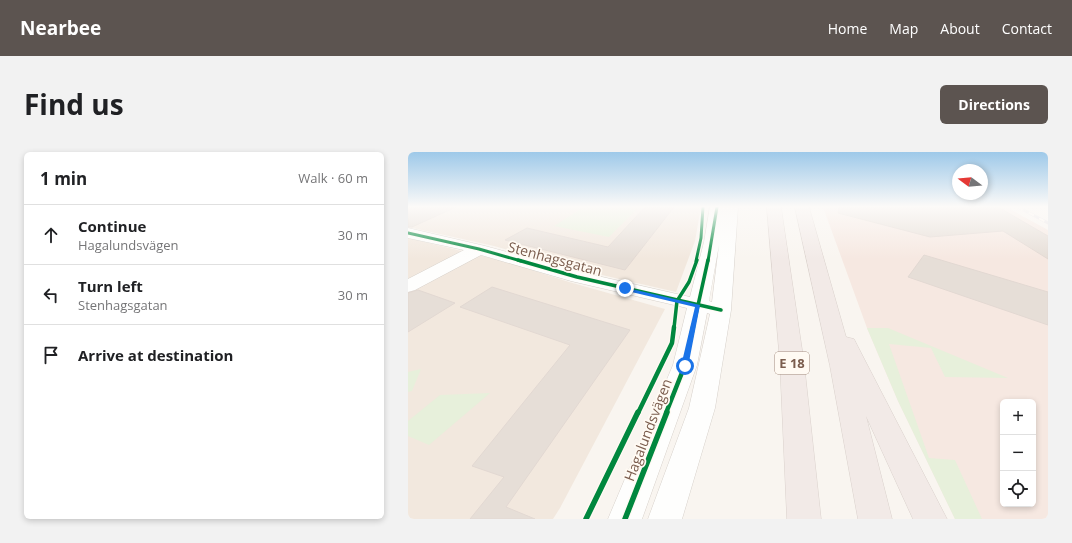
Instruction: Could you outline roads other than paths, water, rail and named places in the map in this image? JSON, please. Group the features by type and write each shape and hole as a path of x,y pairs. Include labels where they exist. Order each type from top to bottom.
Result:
{"highway":[{"name":"E 18","path":"776,224 787,306 797,413 804,519"},
{"path":"806,224 829,310 875,519"},
{"path":"829,310 930,519"}],"street":[{"name":"Hagalundsvägen","path":"665,519 702,408 710,308 714,224"},
{"name":"Hagalundsvägen","path":"625,519 685,366 710,308 727,224"},
{"name":"Stenhagsgatan","path":"408,233 479,249 577,277 710,308"},
{"path":"408,286 479,249"}]}
